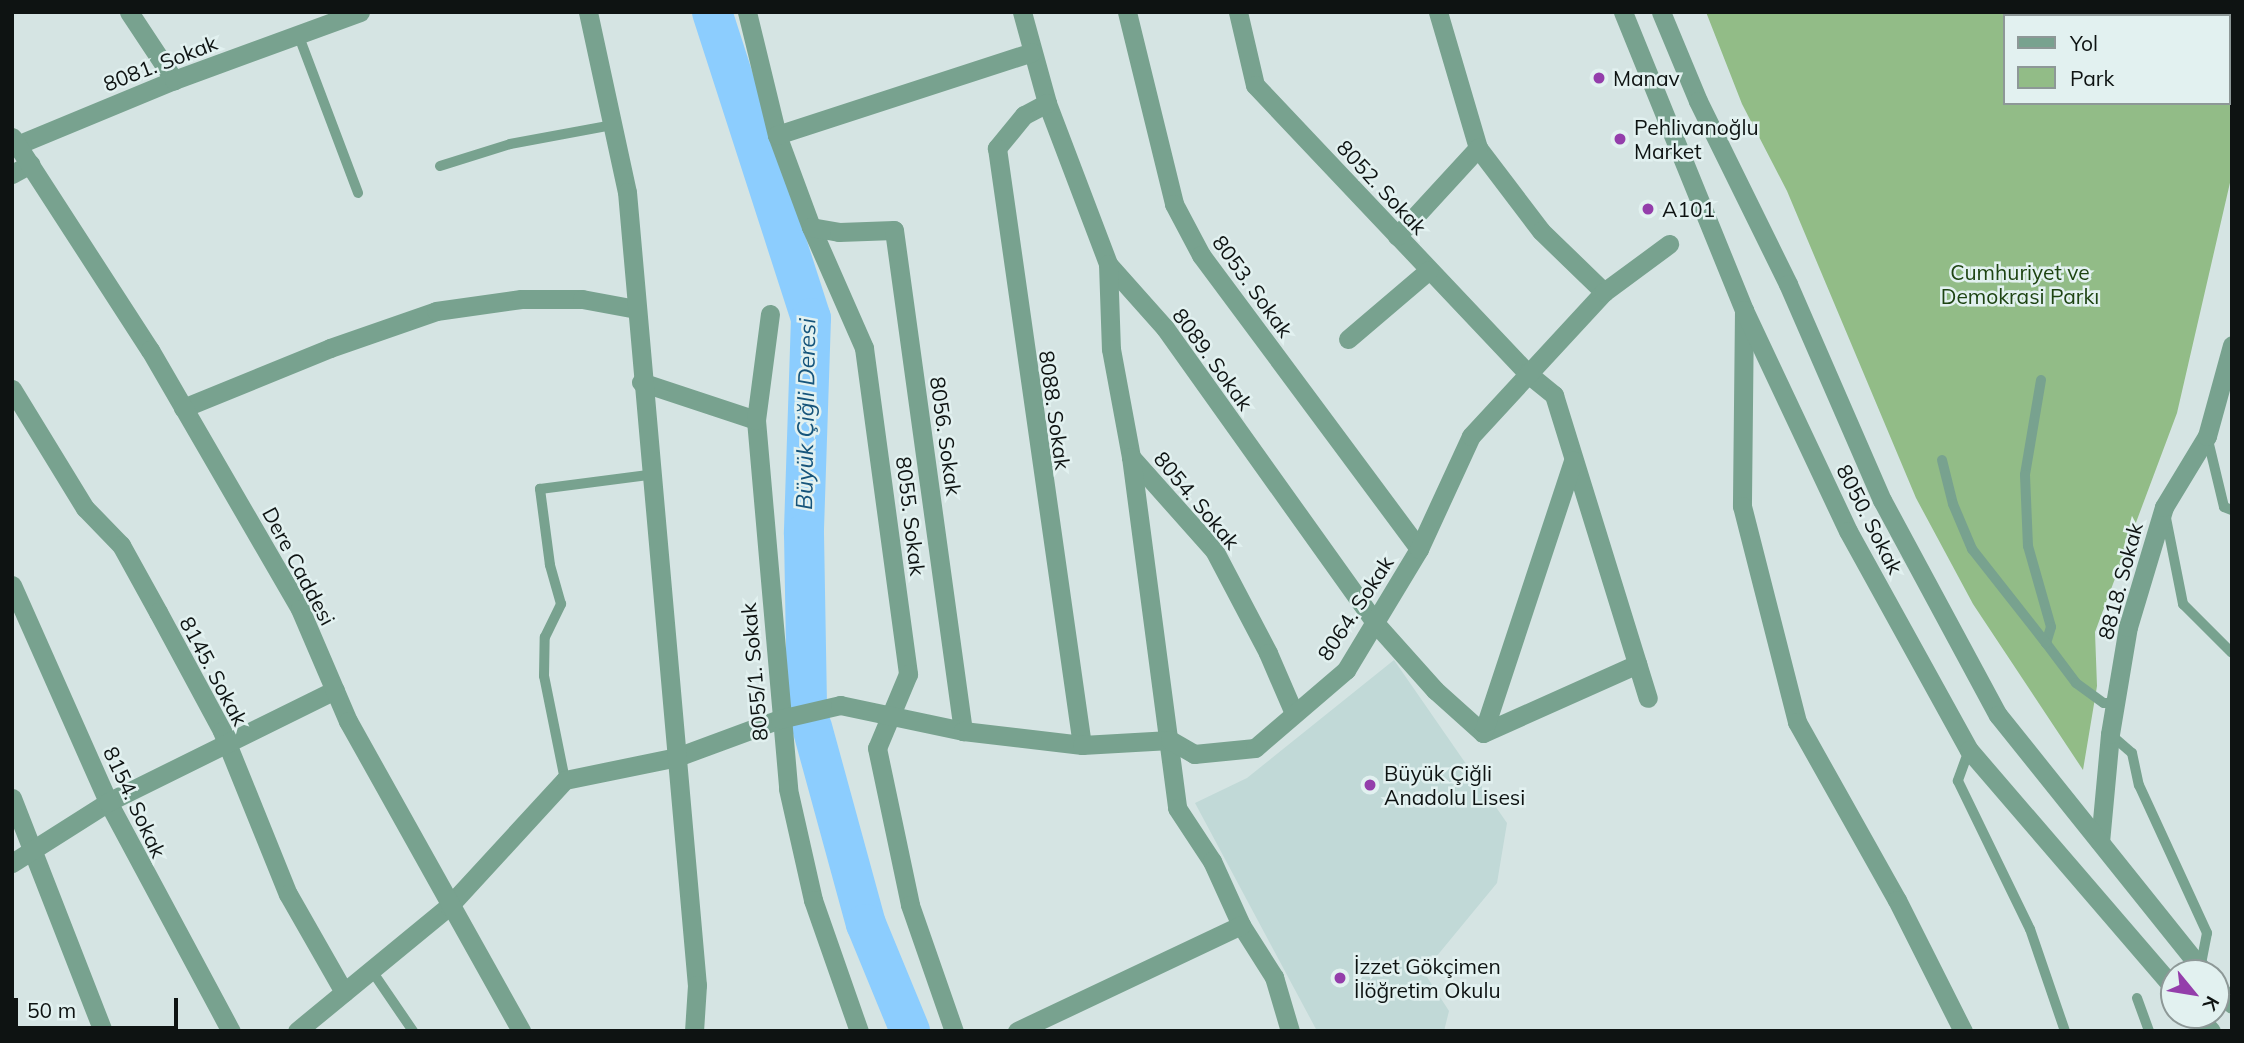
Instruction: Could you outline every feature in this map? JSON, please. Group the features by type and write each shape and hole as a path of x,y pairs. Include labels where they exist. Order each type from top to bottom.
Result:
{"street":[{"path":"129,12 174,79"},
{"name":"8081. Sokak","path":"15,141 174,79 360,12"},
{"path":"588,12 627,192 648,475 697,985 694,1031"},
{"path":"1023,12 1031,51 1048,103"},
{"name":"8053. Sokak","path":"1127,12 1174,204 1201,255 1419,549"},
{"name":"8052. Sokak","path":"1238,12 1255,85 1527,373 1554,395 1648,698"},
{"path":"1438,12 1478,148 1541,231 1604,292"},
{"name":"8050. Sokak","path":"1623,12 1744,310 1848,531 1969,750 2160,972"},
{"name":"8050. Sokak","path":"1661,12 1698,101 1788,284 1882,500 1998,715 2194,959"},
{"name":"8055. Sokak","path":"748,13 777,135 811,227 864,348 908,674 877,748 910,905 954,1031"},
{"path":"777,135 1031,51"},
{"name":"8089. Sokak","path":"1048,103 1108,264 1164,328 1376,624 1435,690 1483,733"},
{"name":"8088. Sokak","path":"1048,103 1024,116 997,148 1082,745"},
{"name":"Dere Caddesi","path":"15,141 21,169 183,408 299,609 335,690 449,906 521,1031"},
{"path":"1397,236 1478,148"},
{"name":"8056. Sokak","path":"811,227 839,232 894,230 963,731"},
{"name":"8064. Sokak","path":"565,780 677,757 784,718 840,705 963,731 1082,745 1170,740 1194,754 1255,748 1293,711 1346,670 1419,549 1471,436 1604,292 1669,244"},
{"name":"8054. Sokak","path":"1108,264 1111,349 1131,457 1214,550 1268,653 1293,711"},
{"path":"1348,338 1429,270"},
{"path":"183,408 330,348 436,311 521,299 582,299 636,309"},
{"path":"1744,310 1742,506 1797,722 1897,900 1963,1031"},
{"name":"8055/1. Sokak","path":"770,314 756,420 784,718 788,789 814,900 859,1031"},
{"name":"8818. Sokak","path":"2100,842 2110,734 2128,627 2164,507 2207,436 2232,345"},
{"path":"641,382 756,420"},
{"name":"8145. Sokak","path":"12,389 85,508 121,545 228,744 288,894 344,992"},
{"path":"1131,457 1177,808 1212,860 1241,925 1274,977 1290,1031"},
{"path":"1483,733 1573,461"},
{"name":"8154. Sokak","path":"14,591 108,802 231,1031"},
{"path":"1483,733 1637,664"},
{"path":"12,863 108,802 335,690"},
{"path":"297,1031 449,906 565,780"},
{"path":"12,798 103,1031"},
{"path":"1017,1031 1241,925"}],"lane":[{"path":"299,34 358,193"},
{"path":"440,166 510,144 612,125"},
{"path":"2041,380 2025,475 2028,546 2051,627 2046,643"},
{"path":"2207,436 2224,508 2232,510"},
{"path":"1942,460 1953,504 1972,549 2076,683 2104,703 2115,704"},
{"path":"565,780 544,676 545,637 561,604 550,565 540,488 648,475"},
{"path":"2164,507 2183,604 2232,653"},
{"path":"2110,734 2132,753 2139,785 2207,933 2204,959"},
{"path":"1969,750 1958,781 2029,929 2066,1031"},
{"path":"372,971 413,1031"},
{"path":"2137,999 2149,1031"}],"shaded area":[{"path":"1394,660 1507,823 1497,883 1436,957 1418,963 1449,1011 1444,1031 1317,1031 1195,803 1247,778"}],"green space":[{"name":"Cumhuriyet ve Demokrasi Parkı","path":"1706,12 2232,12 2232,174 2177,413 2095,632 2097,686 2083,770 1973,604 1916,498 1787,191 1742,104"}],"waterway":[{"name":"Büyük Çiğli Deresi","path":"712,12 811,318 804,534 807,705"},
{"name":"Büyük Çiğli Deresi","path":"812,727 866,924 910,1031"}],"place":[{"name":"Manav","path":"1599,78"},
{"name":"Pehlivanoğlu Market","path":"1620,139"},
{"name":"A101","path":"1648,209"},
{"name":"Büyük Çiğli Anadolu Lisesi","path":"1370,785"},
{"name":"İzzet Gökçimen İlöğretim Okulu","path":"1340,978"}]}
